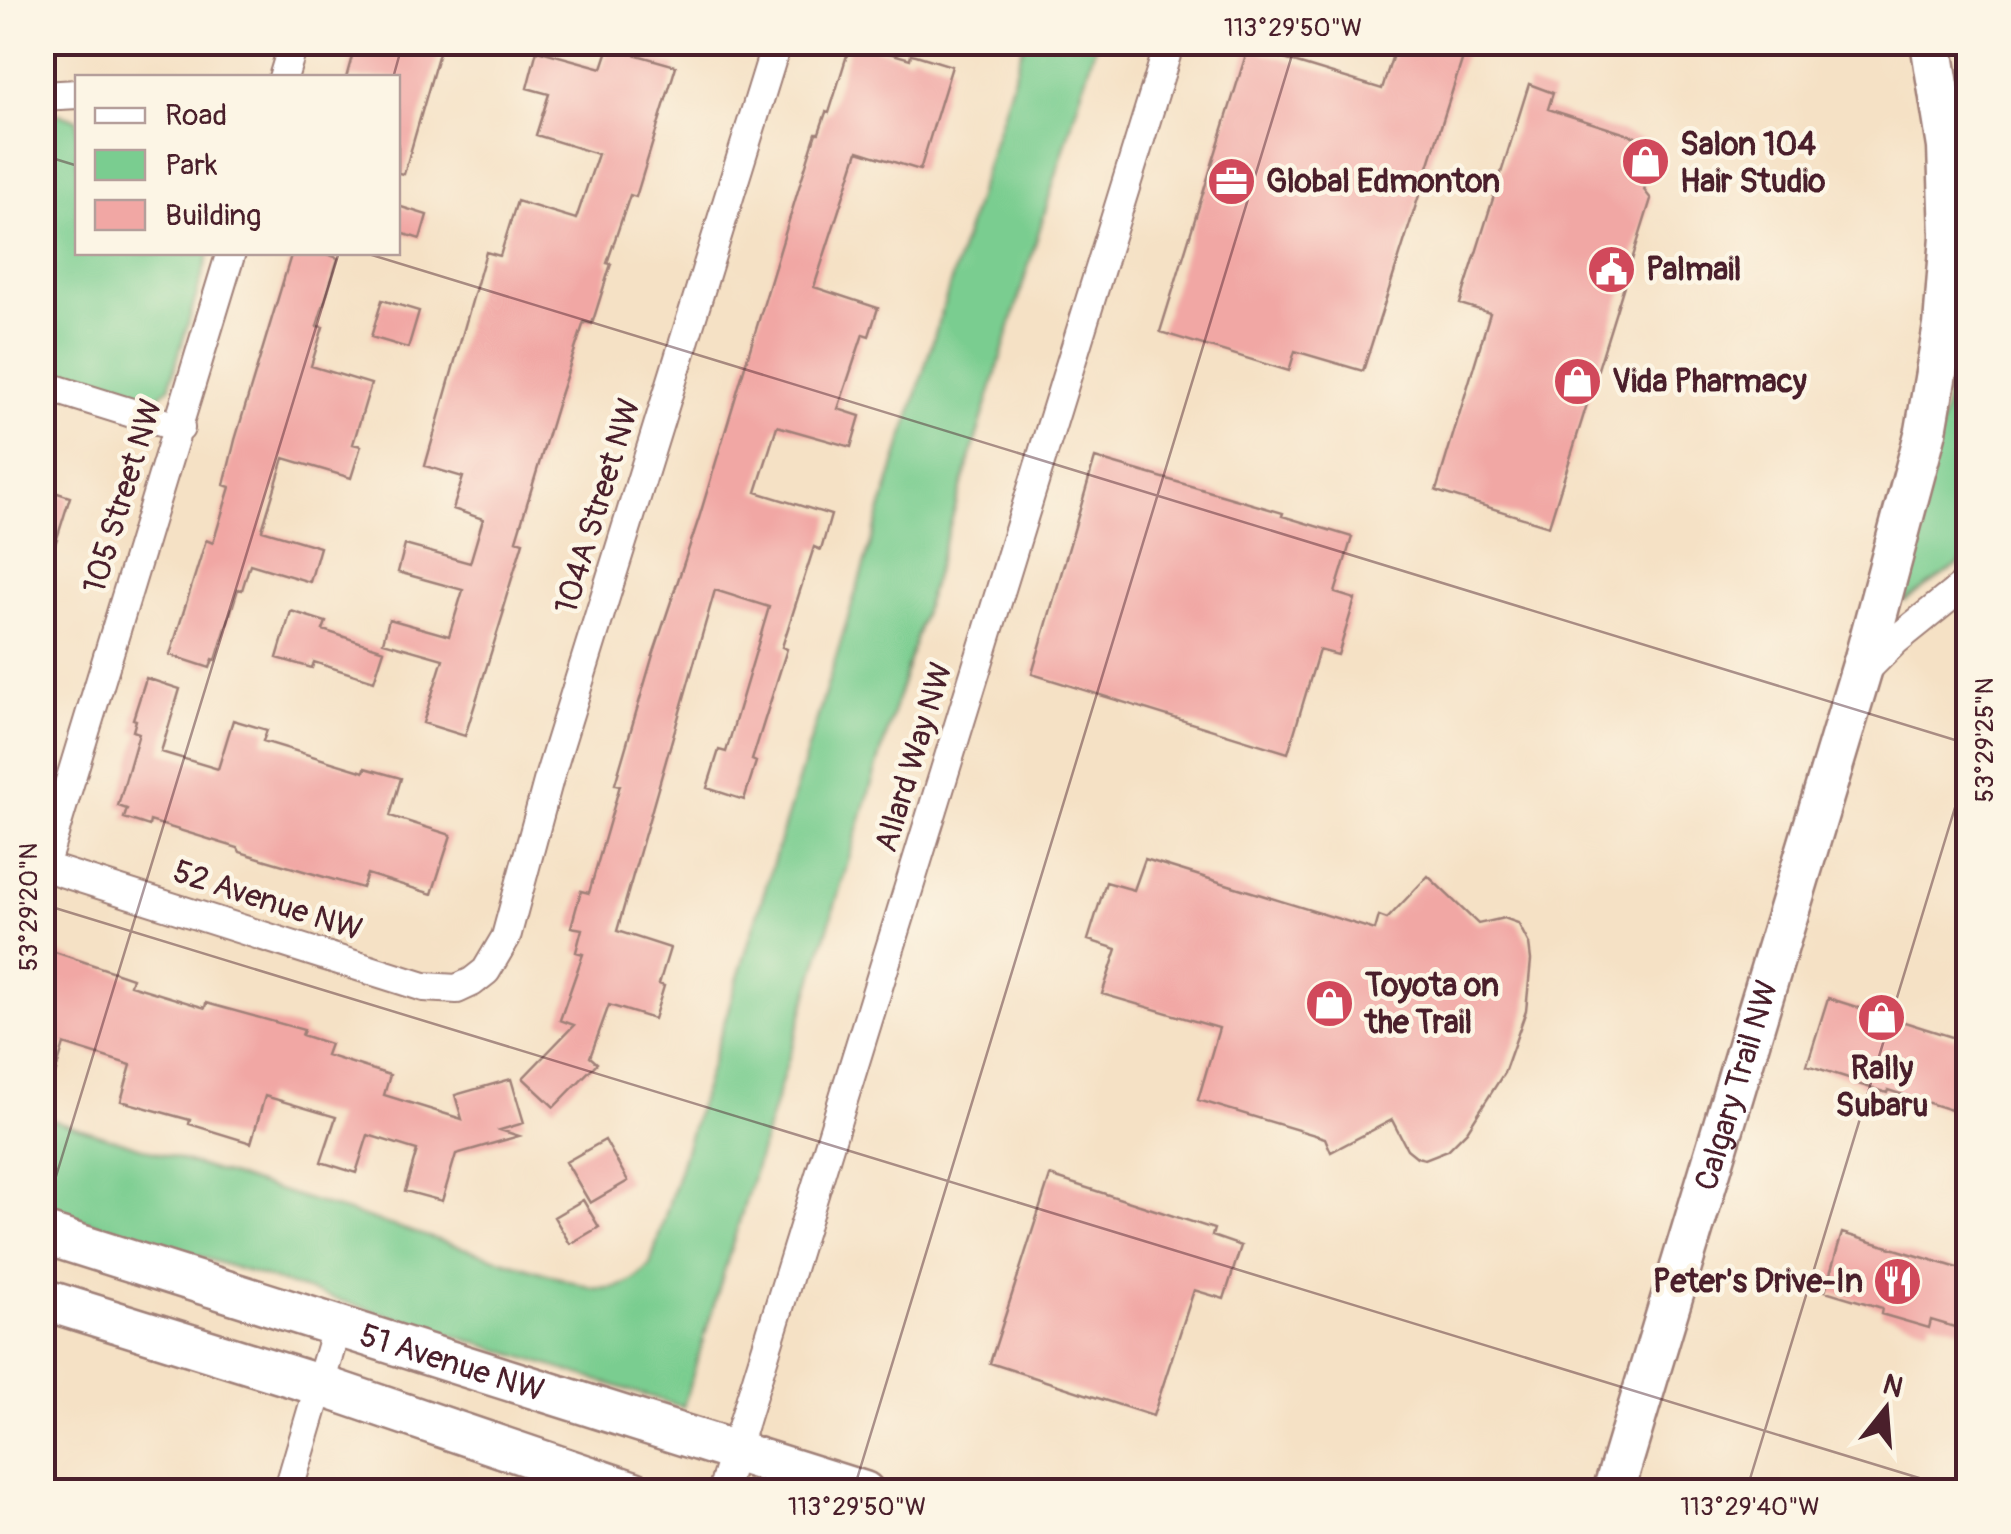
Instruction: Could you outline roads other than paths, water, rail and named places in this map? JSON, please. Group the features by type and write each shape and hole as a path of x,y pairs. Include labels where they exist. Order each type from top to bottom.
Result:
{"main road":[{"name":"Calgary Trail NW","path":"1613,1492 1899,541 1926,431 1963,241 1931,42"},
{"name":"51 Avenue NW","path":"42,1233 864,1492"},
{"name":"51 Avenue NW","path":"42,1298 319,1385 634,1492"}],"street":[{"path":"285,75 294,42"},
{"name":"104A Street NW","path":"472,982 486,972 506,938 549,778 778,42"},
{"name":"Allard Way NW","path":"722,1492 1170,42"},
{"path":"42,96 75,94"},
{"name":"105 Street NW","path":"43,869 230,255"},
{"path":"42,385 180,428"},
{"name":"Calgary Trail NW","path":"1858,678 1896,640 1968,582"},
{"name":"52 Avenue NW","path":"43,869 424,988 457,989 472,982"},
{"path":"288,1492 337,1326"}],"place":[{"name":"Salon 104 Hair Studio","path":"1645,162"},
{"name":"Global Edmonton","path":"1231,181"},
{"name":"Palmail","path":"1611,269"},
{"name":"Vida Pharmacy","path":"1577,381"},
{"name":"Toyota on the Trail","path":"1330,1003"},
{"name":"Rally Subaru","path":"1882,1018"},
{"name":"Peter's Drive-In","path":"1898,1281"}]}
